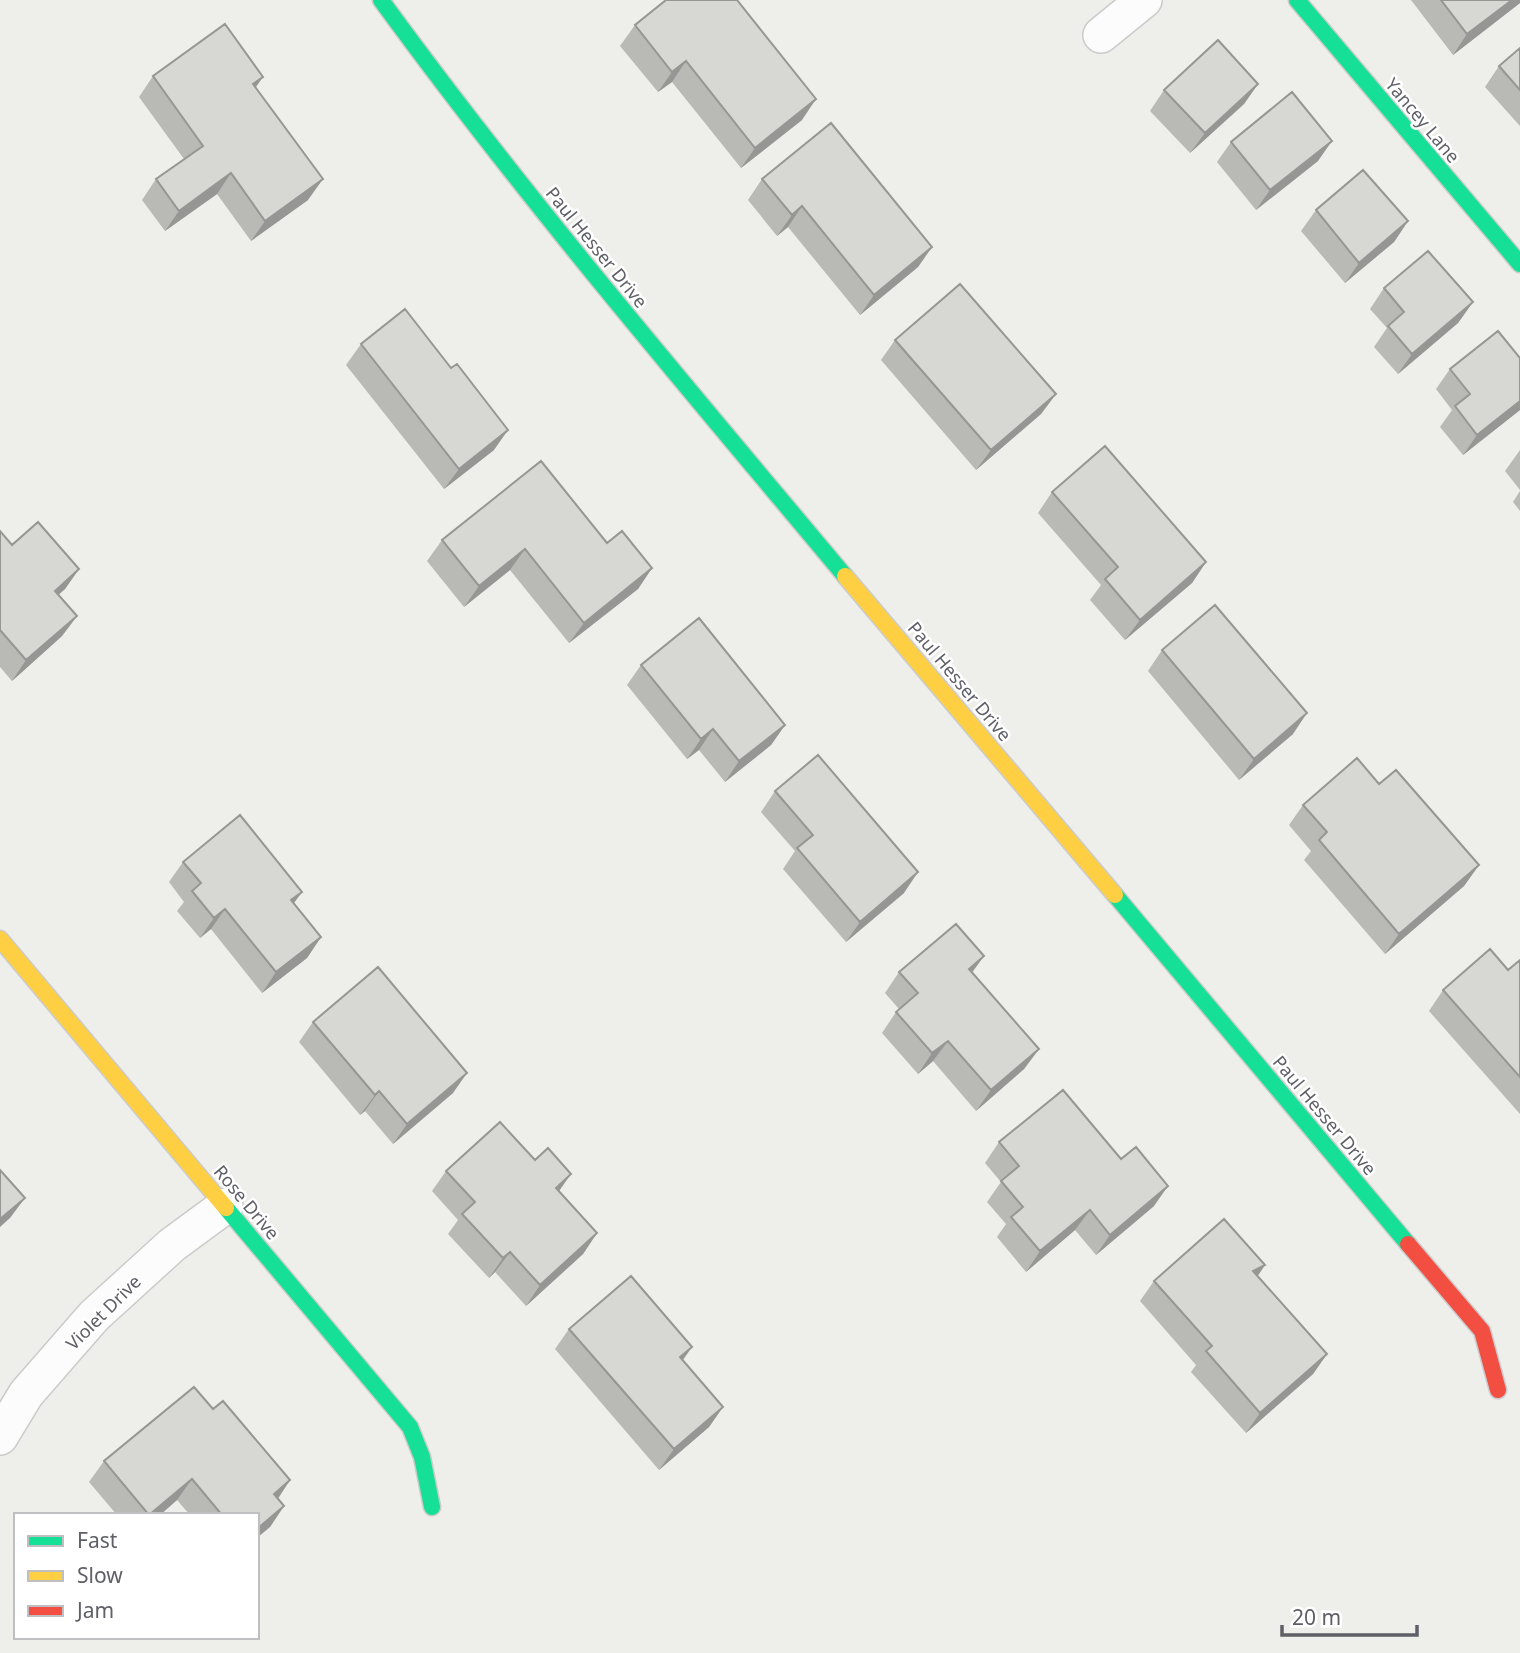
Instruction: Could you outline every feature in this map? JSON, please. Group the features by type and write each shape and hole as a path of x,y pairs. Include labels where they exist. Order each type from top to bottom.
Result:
{"street":[{"name":"Paul Hesser Drive","path":"382,0 440,81 630,320 1482,1331 1498,1390"},
{"path":"1101,35 1144,0"},
{"name":"Yancey Lane","path":"1297,0 1520,264"},
{"name":"Rose Drive","path":"0,939 410,1427 422,1457 432,1507"},
{"name":"Violet Drive","path":"0,1437 26,1394 94,1316 172,1245 225,1206"}],"building":[{"path":"666,0 737,0 816,99 755,148 686,61 672,72 635,25"},
{"path":"1441,0 1512,0 1467,34"},
{"path":"225,24 263,77 253,84 323,179 265,221 231,173 179,211 156,179 203,146 153,76"},
{"path":"1218,40 1258,84 1205,133 1164,90"},
{"path":"1520,48 1520,90 1499,66"},
{"path":"1292,92 1332,141 1270,190 1231,142"},
{"path":"831,123 932,247 874,295 802,206 792,215 762,179"},
{"path":"1363,170 1408,221 1359,263 1316,210"},
{"path":"1428,251 1473,302 1412,354 1388,326 1404,312 1384,288"},
{"path":"960,284 1056,394 991,450 895,340"},
{"path":"405,309 451,368 457,364 508,430 459,469 361,344"},
{"path":"1498,331 1520,358 1520,401 1477,435 1455,406 1470,394 1450,369"},
{"path":"1105,446 1206,562 1140,620 1105,579 1118,567 1052,492"},
{"path":"541,461 607,543 622,531 652,568 584,623 525,549 479,586 442,540"},
{"path":"38,522 79,569 55,591 77,616 26,660 0,630 0,531 12,545"},
{"path":"1215,605 1307,713 1254,759 1162,650"},
{"path":"699,618 785,725 739,761 713,729 701,739 641,665"},
{"path":"818,755 918,872 860,922 797,848 813,835 775,791"},
{"path":"1357,758 1379,784 1396,770 1479,865 1399,934 1319,840 1327,832 1303,805"},
{"path":"240,815 302,892 291,900 321,937 276,972 225,909 214,918 192,891 201,883 183,862"},
{"path":"956,924 984,956 969,969 1039,1049 991,1090 948,1041 932,1053 896,1012 918,993 899,972"},
{"path":"1490,949 1508,970 1520,960 1520,1077 1443,990"},
{"path":"378,967 467,1073 407,1124 379,1091 375,1095 313,1022"},
{"path":"1063,1090 1121,1159 1136,1147 1168,1186 1110,1235 1090,1210 1040,1251 1011,1217 1023,1207 1001,1181 1019,1166 999,1142"},
{"path":"500,1122 535,1160 548,1148 571,1174 556,1188 597,1233 540,1285 510,1252 503,1258 462,1214 475,1202 446,1171"},
{"path":"0,1170 25,1198 0,1219"},
{"path":"1224,1219 1265,1265 1253,1271 1327,1354 1260,1413 1206,1351 1212,1346 1154,1281"},
{"path":"631,1276 692,1347 680,1357 723,1407 674,1449 569,1329"},
{"path":"194,1387 213,1409 223,1401 290,1480 274,1494 284,1506 259,1527 259,1513 220,1513 192,1479 151,1513 147,1513 104,1461"}],"traffic: fast":[{"path":"381,0 550,220 845,576"},
{"path":"1297,0 1520,264"},
{"path":"1115,895 1408,1244"},
{"path":"226,1208 410,1427 422,1457 432,1507"}],"traffic: slow":[{"path":"845,576 1115,895"},
{"path":"0,939 226,1208"}],"traffic: jam":[{"path":"1408,1244 1482,1331 1498,1390"}]}
